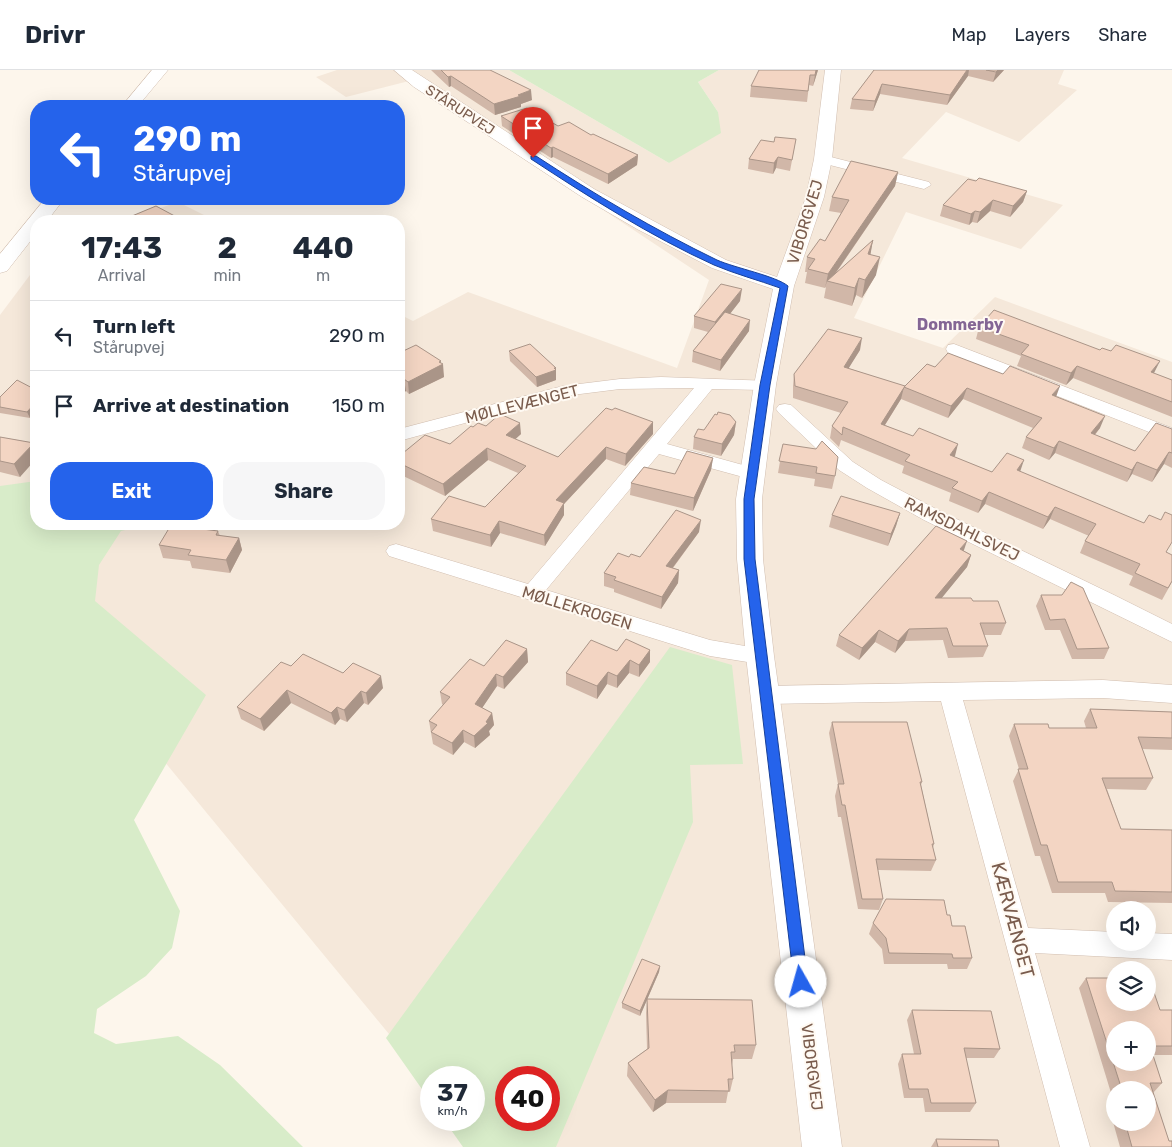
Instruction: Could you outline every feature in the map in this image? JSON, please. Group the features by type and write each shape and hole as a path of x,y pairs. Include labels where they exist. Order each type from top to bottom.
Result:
{"street":[{"path":"135,100 160,70"},
{"name":"STÅRUPVEJ","path":"402,70 420,84 588,193 719,264 784,286"},
{"name":"VIBORGVEJ","path":"822,1147 760,656 750,559 749,499 765,385 784,286 815,197 823,159 833,70"},
{"name":"VIBORGVEJ","path":"823,159 924,185"},
{"path":"43,215 51,205"},
{"path":"0,267 30,231"},
{"path":"954,349 1172,435"},
{"path":"531,594 708,383"},
{"name":"MØLLEVÆNGET","path":"405,433 563,391 620,384 708,383 765,385"},
{"name":"RAMSDAHLSVEJ","path":"785,409 838,459 874,484 930,515 1107,600 1163,630 1172,644"},
{"path":"654,447 754,474"},
{"name":"MØLLEKROGEN","path":"396,551 710,648 760,656"},
{"path":"765,695 1103,689 1172,694"},
{"name":"KÆRVÆNGET","path":"950,693 1075,1147"},
{"path":"1019,940 1172,947"}],"shaded area":[{"path":"337,70 509,70 669,163 718,112 698,82 719,70 1064,70 1058,84 1077,90 1019,142 946,112 902,158 1063,205 1021,249 906,212 854,318 943,348 995,297 1172,362 1172,1147 482,1147 477,1131 485,1131 485,1066 420,1066 420,1072 0,562 0,315 30,275 30,530 405,530 405,317 413,321 468,292 677,368 709,280 409,81 346,97 316,77"},
{"path":"169,205 184,205 204,215 140,215"}],"green space":[{"path":"509,70 719,70 698,82 718,112 721,133 669,163"},
{"path":"30,482 30,530 125,530 121,531 99,565 95,601 206,695 134,820 180,911 172,948 146,976 97,1009 94,1033 116,1044 178,1036 220,1065 303,1147 0,1147 0,486"},
{"path":"670,647 732,665 743,764 690,765 693,822 556,1147 463,1147 452,1131 485,1131 485,1066 420,1066 420,1086 386,1038"}],"building":[{"path":"441,70 490,70 531,90 518,95 521,96 494,104 451,76 448,77"},
{"path":"759,70 816,70 815,75 810,75 808,91 751,86"},
{"path":"874,70 967,70 950,95 882,84 875,101 852,99"},
{"path":"527,108 558,126 569,122 591,135 593,134 638,155 608,174 553,147 551,148 501,116"},
{"path":"775,137 796,139 792,160 778,157 774,163 749,159 761,140 774,142"},
{"path":"851,161 898,172 828,274 808,269 815,259 807,257 820,239 825,241 849,200 832,197"},
{"path":"979,178 1027,191 1013,206 993,200 980,212 975,211 971,214 943,205 968,179 976,181"},
{"path":"156,206 173,215 134,215"},
{"path":"873,240 868,254 880,257 865,280 859,278 855,288 827,281"},
{"path":"721,284 742,289 715,322 694,316"},
{"path":"994,310 1100,350 1102,348 1111,351 1116,345 1160,361 1151,372 1172,380 1172,402 1077,366 1071,373 1021,354 1029,345 979,327"},
{"path":"725,312 750,320 721,360 693,351"},
{"path":"828,329 862,338 844,367 905,386 881,424 913,436 919,428 958,444 950,455 992,472 1007,453 1024,460 1017,470 1144,523 1149,515 1161,520 1165,512 1172,515 1172,542 1166,552 1172,555 1172,581 1168,588 1135,573 1140,564 1085,541 1096,524 1055,507 1048,517 989,492 982,501 952,488 958,482 905,461 910,455 843,427 842,435 832,426 848,402 795,386 794,374"},
{"path":"530,344 556,370 536,377 509,351"},
{"path":"416,345 443,364 408,382 405,380 405,350"},
{"path":"948,353 1003,374 1010,366 1060,386 1052,395 1105,416 1091,433 1135,451 1156,423 1172,429 1172,453 1169,452 1157,470 1137,462 1132,470 1059,441 1054,448 1026,437 1042,418 967,388 951,406 904,387 927,364 935,367"},
{"path":"17,380 30,387 30,409 27,412 0,407 0,397"},
{"path":"606,408 612,410 615,408 653,422 626,454 606,447 556,500 564,503 544,535 499,521 490,535 431,519 449,496 485,507 526,466 487,448 443,484 405,466 405,451 425,435 450,444 471,426 473,427 478,423 486,426 500,414 520,423 506,435 558,457"},
{"path":"718,412 730,415 736,422 722,444 694,437 698,429 704,430"},
{"path":"0,437 30,442 30,447 14,464 0,461"},
{"path":"822,441 838,457 835,476 816,473 817,467 779,461 783,444 816,449"},
{"path":"687,451 713,458 694,498 631,483 644,467 675,474"},
{"path":"841,496 900,513 891,534 832,515"},
{"path":"676,510 701,520 666,566 679,570 662,597 614,580 616,577 604,573 618,553 629,557 631,554 640,557"},
{"path":"936,526 967,541 960,549 971,555 935,598 971,598 973,601 998,601 1006,623 980,623 988,646 953,646 947,628 909,629 898,641 879,630 862,648 839,635"},
{"path":"168,530 210,530 218,531 216,535 239,538 226,560 188,555 191,550 159,545"},
{"path":"1071,582 1083,588 1109,648 1077,649 1065,619 1050,620 1041,595 1062,595"},
{"path":"626,639 650,650 639,665 630,660 617,676 608,672 597,686 566,673 591,640 617,651"},
{"path":"506,640 527,649 503,677 496,674 475,704 492,713 486,722 488,723 474,736 463,730 452,743 431,732 437,725 429,721 450,697 440,692 470,659 484,666"},
{"path":"303,654 343,673 353,663 381,676 366,693 361,691 344,710 337,707 331,713 287,690 260,719 237,707 281,662 291,666"},
{"path":"1090,709 1172,712 1172,738 1138,737 1153,778 1102,778 1121,829 1172,830 1172,892 1115,891 1112,882 1058,882 1047,845 1041,845 1018,769 1028,769 1014,724 1048,724 1049,728 1097,728"},
{"path":"832,722 907,722 922,782 920,782 936,860 876,859 883,899 862,899 845,805 842,805 838,784 844,784"},
{"path":"886,899 944,900 947,915 950,915 952,926 965,926 972,958 953,958 952,954 889,953 886,938 873,923"},
{"path":"642,959 660,966 640,1011 622,1003"},
{"path":"1086,978 1106,978 1106,1011 1156,1011 1156,998 1160,1010 1172,1010 1172,1046 1156,1046 1156,1021 1106,1021 1106,1040"},
{"path":"647,999 752,1000 756,1045 734,1045 735,1052 731,1052 733,1079 728,1079 729,1091 668,1090 655,1100 628,1063 649,1048"},
{"path":"912,1010 991,1011 1000,1049 964,1048 976,1103 931,1103 928,1089 909,1089 902,1054 921,1054"},
{"path":"1156,1064 1162,1083 1156,1083 1156,1081 1119,1081 1116,1071 1156,1071"},
{"path":"1156,1101 1169,1141 1172,1141 1172,1147 1132,1147 1128,1131 1156,1131"},
{"path":"936,1139 998,1140 999,1147 938,1147"}],"district":[{"name":"Dommerby","path":"960,324"}],"route":[{"path":"533,158 588,193 687,248 719,264 784,286 765,385 749,499 750,559 760,656 801,982"}]}
